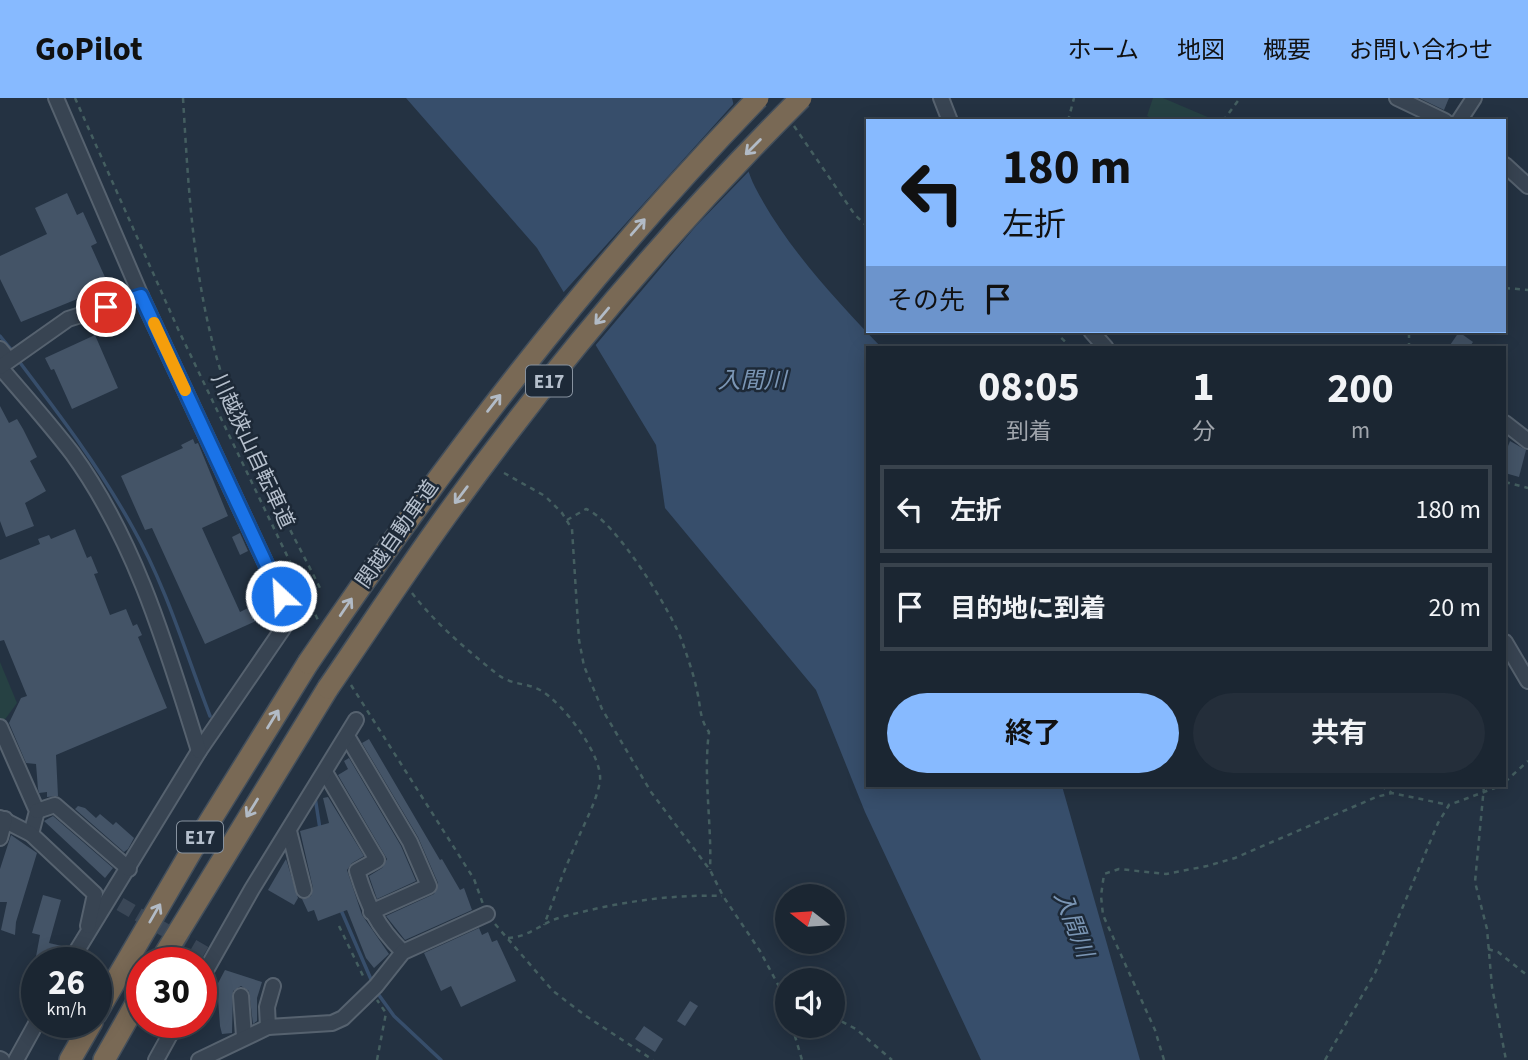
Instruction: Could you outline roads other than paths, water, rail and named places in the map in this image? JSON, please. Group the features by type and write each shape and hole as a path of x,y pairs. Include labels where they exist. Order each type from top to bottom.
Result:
{"highway":[{"name":"関越自動車道","path":"112,987 307,663 431,485 519,372 643,222 758,98"},
{"name":"関越自動車道","path":"169,947 328,688 454,505 554,375 660,248 801,98"},
{"path":"104,1060 126,1021"},
{"path":"70,1060 83,1038"}],"street":[{"path":"57,98 141,296 287,609 284,627 199,751 129,869 115,901 88,932 79,947"},
{"path":"941,98 949,119"},
{"path":"1397,98 1441,119"},
{"path":"1460,119 1474,98"},
{"path":"1506,166 1528,186"},
{"path":"141,296 68,319 6,359 107,510 143,584 199,751"},
{"path":"1506,424 1528,441"},
{"path":"1506,644 1528,681"},
{"path":"215,947 356,720"},
{"path":"0,727 37,811 31,834"},
{"path":"347,737 410,842 429,886 371,912"},
{"path":"325,772 377,860 356,871 371,912 383,932 403,952"},
{"path":"37,811 55,805 129,869"},
{"path":"0,838 2,819 31,834 95,894 88,932"},
{"path":"289,831 304,890"},
{"path":"199,1060 244,1036 268,1027 332,1023 343,1017 373,989 403,952 487,914"},
{"path":"268,1027 267,1007 272,986"},
{"path":"241,996 244,1036"},
{"path":"16,1060 28,1038"},
{"path":"156,1060 168,1038"}],"water":[{"name":"入間川","path":"406,98 732,98 747,166 767,209 813,272 880,346 866,346 866,787 1062,787 1140,1060 981,1060 865,812 816,690 665,508 656,445 537,248"}],"waterway":[{"path":"0,336 14,353"},
{"path":"18,360 93,463 145,550 166,597 210,716"},
{"path":"315,797 320,829"},
{"path":"341,910 373,984"},
{"path":"376,991 394,1016 441,1060"}],"tunnel":[{"path":"120,904 195,947"}]}
